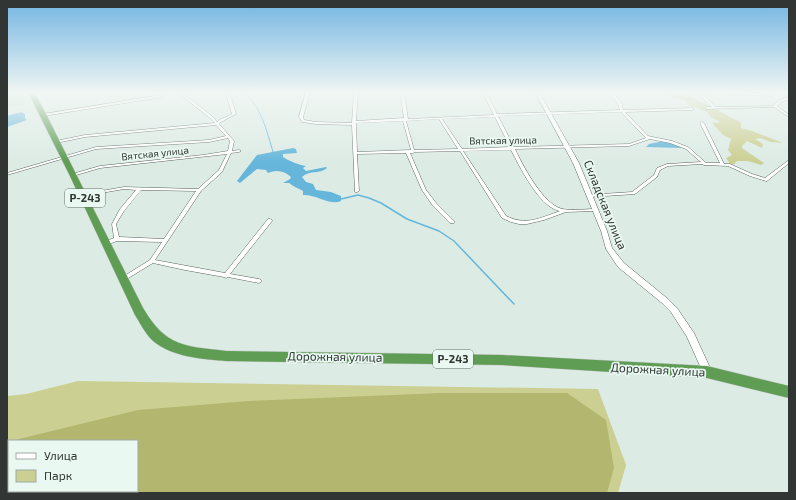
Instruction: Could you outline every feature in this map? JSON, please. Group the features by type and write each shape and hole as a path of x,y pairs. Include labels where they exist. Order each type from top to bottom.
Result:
{"highway":[{"name":"Дорожная улица","path":"43,115 84,195 123,279 148,327 156,336 176,348 191,352 226,356 502,360 707,372 789,392"}],"street":[{"path":"123,279 152,261 199,190 221,171 230,151 232,142 218,124 207,115"},
{"path":"56,142 85,136 218,124 220,121 231,115"},
{"path":"301,115 303,121 316,123 354,123 490,115"},
{"path":"354,115 357,191"},
{"path":"405,115 413,152"},
{"path":"496,115 540,196 552,206 564,211"},
{"name":"Складская улица","path":"549,115 576,164 604,231 609,249 614,258 674,310 691,336 707,372"},
{"path":"626,115 649,138 672,142 692,150 704,164"},
{"path":"440,118 502,214 507,219 519,223 526,223 564,211 594,210"},
{"path":"702,123 722,164"},
{"path":"7,174 96,148 209,141 229,137"},
{"name":"Вятская улица","path":"356,154 460,149 632,145 649,138"},
{"name":"Вятская улица","path":"73,175 100,167 199,157 230,151 239,151"},
{"path":"408,152 424,190 435,205 452,222"},
{"path":"589,196 633,193 656,176 658,169 666,165 722,164 735,167 766,180 789,161"},
{"path":"84,195 112,189 140,188 199,190"},
{"path":"118,239 114,224 122,210 140,188"},
{"path":"226,276 270,220"},
{"path":"106,243 118,239 165,241"},
{"path":"152,261 259,281"}],"green space":[{"path":"710,115 727,115 740,122 741,128 783,143 771,142 760,138 755,139 763,144 762,148 747,141 742,148 764,163 761,165 748,161 737,161 731,165 726,158 732,155 728,150 731,139 723,135 712,123 719,123 719,121"},
{"path":"78,381 598,389 626,465 618,493 7,493 7,396 26,394"},
{"path":"441,393 567,393 606,420 614,468 607,493 7,493 8,448 8,492 138,492 138,440 18,440 19,439 138,410 249,401"}],"water":[{"path":"25,115 27,120 7,127 7,116"},
{"path":"663,141 682,148 646,147 649,144"},
{"path":"293,148 296,149 297,153 283,154 283,157 294,163 306,166 303,168 306,171 326,167 327,168 324,170 309,173 302,177 306,182 313,184 316,190 331,192 341,196 341,201 332,202 313,196 303,195 303,191 289,183 283,183 291,177 280,171 268,173 266,170 257,169 240,183 237,181 257,155"}],"waterway":[{"path":"261,115 273,152"},
{"path":"341,199 358,195 369,198 381,203 407,219 439,231 454,241 514,304"}]}
